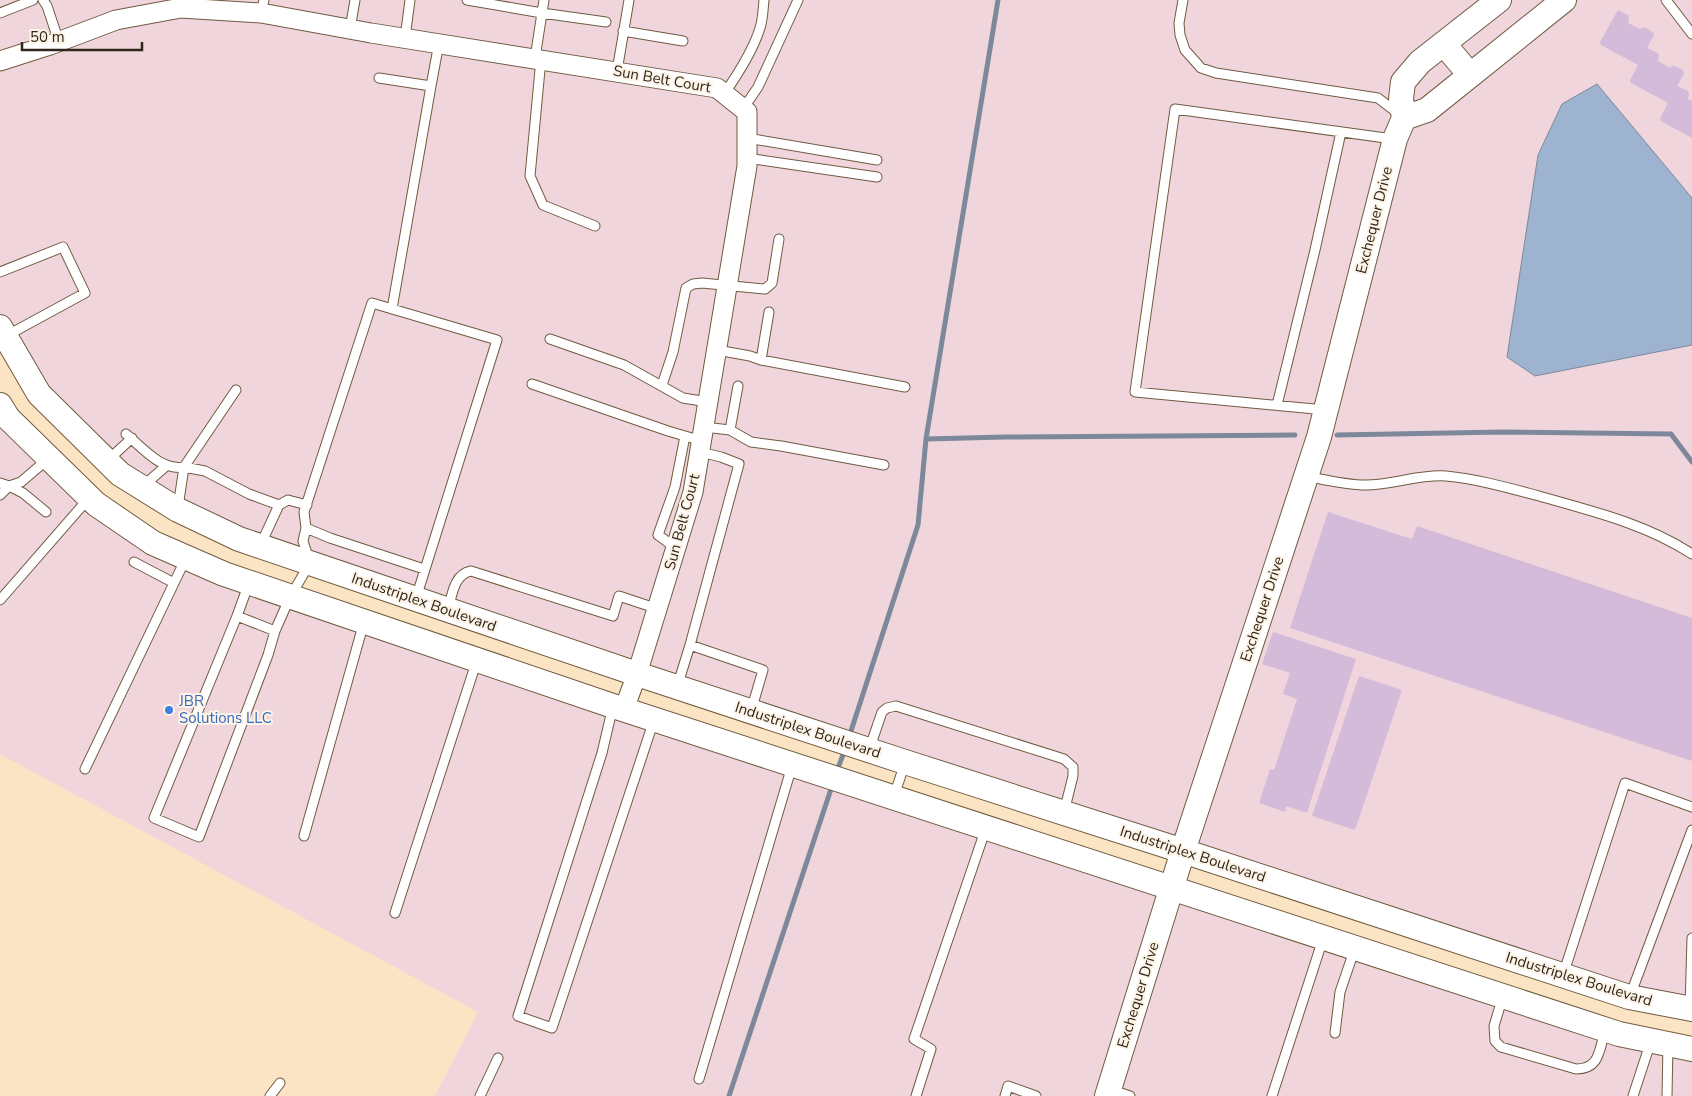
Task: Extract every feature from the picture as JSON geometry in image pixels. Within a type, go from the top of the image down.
[{"type":"street","name":"Exchequer Drive","points":[[1115,1093],[1183,851],[1326,410],[1400,129],[1403,82],[1420,62],[1499,0]]},
{"type":"street","points":[[1400,129],[1427,110],[1564,0]]},
{"type":"street","name":"Sun Belt Court","points":[[0,61],[59,42],[116,20],[181,8],[262,6],[350,29],[717,88],[747,112],[747,166],[708,402],[698,439],[693,492],[637,674],[619,708]]},
{"type":"street","points":[[1444,44],[1470,76]]},
{"type":"street","name":"Industriplex Boulevard","points":[[3,331],[40,394],[120,474],[178,510],[239,539],[637,674],[1629,997],[1691,1009]]},
{"type":"street","points":[[14,423],[44,398]]},
{"type":"street","points":[[0,405],[8,418],[96,504],[154,543],[224,574],[619,708],[894,796],[1606,1030],[1692,1049]]},
{"type":"lane","points":[[0,13],[32,0]]},
{"type":"lane","points":[[43,0],[47,6],[59,42]]},
{"type":"lane","points":[[350,29],[355,0]]},
{"type":"lane","points":[[405,38],[410,0]]},
{"type":"lane","points":[[467,0],[606,22]]},
{"type":"lane","points":[[544,0],[530,176],[543,205],[595,226]]},
{"type":"lane","points":[[617,71],[628,0]]},
{"type":"lane","points":[[724,94],[738,75],[755,42],[760,28],[764,0]]},
{"type":"lane","points":[[744,109],[758,87],[798,0]]},
{"type":"lane","points":[[1183,0],[1179,23],[1180,34],[1185,50],[1201,68],[1216,73],[1378,98],[1400,129]]},
{"type":"lane","points":[[1666,0],[1692,34]]},
{"type":"lane","points":[[624,31],[682,41]]},
{"type":"lane","points":[[392,308],[438,43]]},
{"type":"lane","points":[[379,78],[431,86]]},
{"type":"lane","points":[[1326,410],[1135,392],[1175,109],[1341,132],[1400,129]]},
{"type":"lane","points":[[1277,405],[1315,250],[1341,132]]},
{"type":"lane","points":[[747,138],[877,160]]},
{"type":"lane","points":[[747,158],[877,177]]},
{"type":"lane","points":[[662,386],[673,352],[686,288],[693,284],[702,283],[765,289],[772,283],[779,239]]},
{"type":"lane","points":[[0,272],[63,247],[85,293],[3,331]]},
{"type":"lane","points":[[249,583],[154,818],[199,837],[268,655],[275,631],[290,597],[310,563],[303,541],[306,528],[304,512],[372,303],[497,340],[415,599]]},
{"type":"lane","points":[[761,360],[769,312]]},
{"type":"lane","points":[[550,339],[624,365],[683,398],[708,402]]},
{"type":"lane","points":[[717,350],[905,387]]},
{"type":"lane","points":[[532,384],[698,439],[721,457],[739,464],[678,687]]},
{"type":"lane","points":[[730,430],[738,386]]},
{"type":"lane","points":[[178,510],[184,467],[236,390]]},
{"type":"lane","points":[[698,439],[730,430],[751,442],[884,465]]},
{"type":"lane","points":[[107,461],[129,436],[166,466],[176,469],[184,467],[205,471],[249,494],[279,505]]},
{"type":"lane","points":[[4,484],[21,482],[50,458]]},
{"type":"lane","points":[[142,488],[166,466]]},
{"type":"lane","points":[[1306,476],[1329,481],[1367,485],[1444,476],[1491,483],[1608,515],[1672,541],[1692,554]]},
{"type":"lane","points":[[0,495],[4,484]]},
{"type":"lane","points":[[4,484],[24,494],[46,512]]},
{"type":"lane","points":[[0,600],[89,498]]},
{"type":"lane","points":[[260,546],[279,505],[288,500],[307,505]]},
{"type":"lane","points":[[306,528],[330,538],[424,569]]},
{"type":"lane","points":[[85,769],[186,558]]},
{"type":"lane","points":[[134,562],[174,583]]},
{"type":"lane","points":[[448,610],[459,577],[471,571],[612,616],[619,596],[658,609]]},
{"type":"lane","points":[[237,616],[275,631]]},
{"type":"lane","points":[[304,836],[364,622]]},
{"type":"lane","points":[[690,645],[763,670],[751,711]]},
{"type":"lane","points":[[395,913],[478,660]]},
{"type":"lane","points":[[869,750],[882,712],[887,708],[896,706],[1018,744],[1064,760],[1072,768],[1074,776],[1064,813]]},
{"type":"lane","points":[[619,708],[602,753],[518,1016],[552,1028],[655,719]]},
{"type":"lane","points":[[894,796],[905,762]]},
{"type":"lane","points":[[699,1079],[792,764]]},
{"type":"lane","points":[[1562,975],[1625,783],[1692,807]]},
{"type":"lane","points":[[916,1096],[931,1050],[914,1039],[987,828]]},
{"type":"lane","points":[[1629,997],[1692,830]]},
{"type":"lane","points":[[1272,1096],[1324,938]]},
{"type":"lane","points":[[1691,1009],[1692,938]]},
{"type":"lane","points":[[1335,1033],[1340,992],[1355,948]]},
{"type":"lane","points":[[1503,996],[1494,1026],[1495,1041],[1501,1046],[1576,1069],[1586,1069],[1595,1063],[1606,1030]]},
{"type":"lane","points":[[1633,1096],[1659,1042]]},
{"type":"lane","points":[[1659,1042],[1667,1096]]},
{"type":"lane","points":[[480,1096],[498,1058]]},
{"type":"lane","points":[[270,1096],[280,1083]]},
{"type":"lane","points":[[1005,1096],[1008,1086],[1036,1096]]},
{"type":"shaded area","points":[[0,0],[1692,0],[1692,1007],[1629,997],[178,510],[39,394],[0,327]]},
{"type":"shaded area","points":[[0,405],[153,543],[1692,1049],[1692,1096],[435,1096],[478,1012],[0,754]]},
{"type":"water","points":[[1597,84],[1692,198],[1692,345],[1535,376],[1507,357],[1538,155],[1562,104]]},
{"type":"building","points":[[1618,10],[1628,15],[1628,23],[1640,29],[1644,27],[1653,32],[1654,35],[1647,48],[1658,53],[1658,61],[1670,68],[1673,65],[1683,70],[1684,74],[1677,86],[1688,91],[1688,99],[1692,101],[1692,138],[1661,121],[1660,118],[1668,103],[1631,83],[1630,80],[1638,65],[1601,45],[1600,42]]},
{"type":"building","points":[[1328,512],[1412,539],[1417,526],[1692,618],[1692,761],[1290,628]]},
{"type":"building","points":[[1273,632],[1356,659],[1307,813],[1286,806],[1285,812],[1259,803],[1270,769],[1274,770],[1297,699],[1283,694],[1290,673],[1262,664]]},
{"type":"building","points":[[1359,676],[1402,690],[1355,830],[1312,816]]},
{"type":"waterway","points":[[998,0],[926,439],[1295,435]]},
{"type":"waterway","points":[[1337,435],[1503,432],[1671,434],[1692,462]]},
{"type":"waterway","points":[[850,734],[918,525],[926,439]]},
{"type":"waterway","points":[[838,768],[844,752]]},
{"type":"waterway","points":[[729,1096],[832,786]]},
{"type":"place","name":"JBR Solutions LLC","points":[[169,710]]}]
